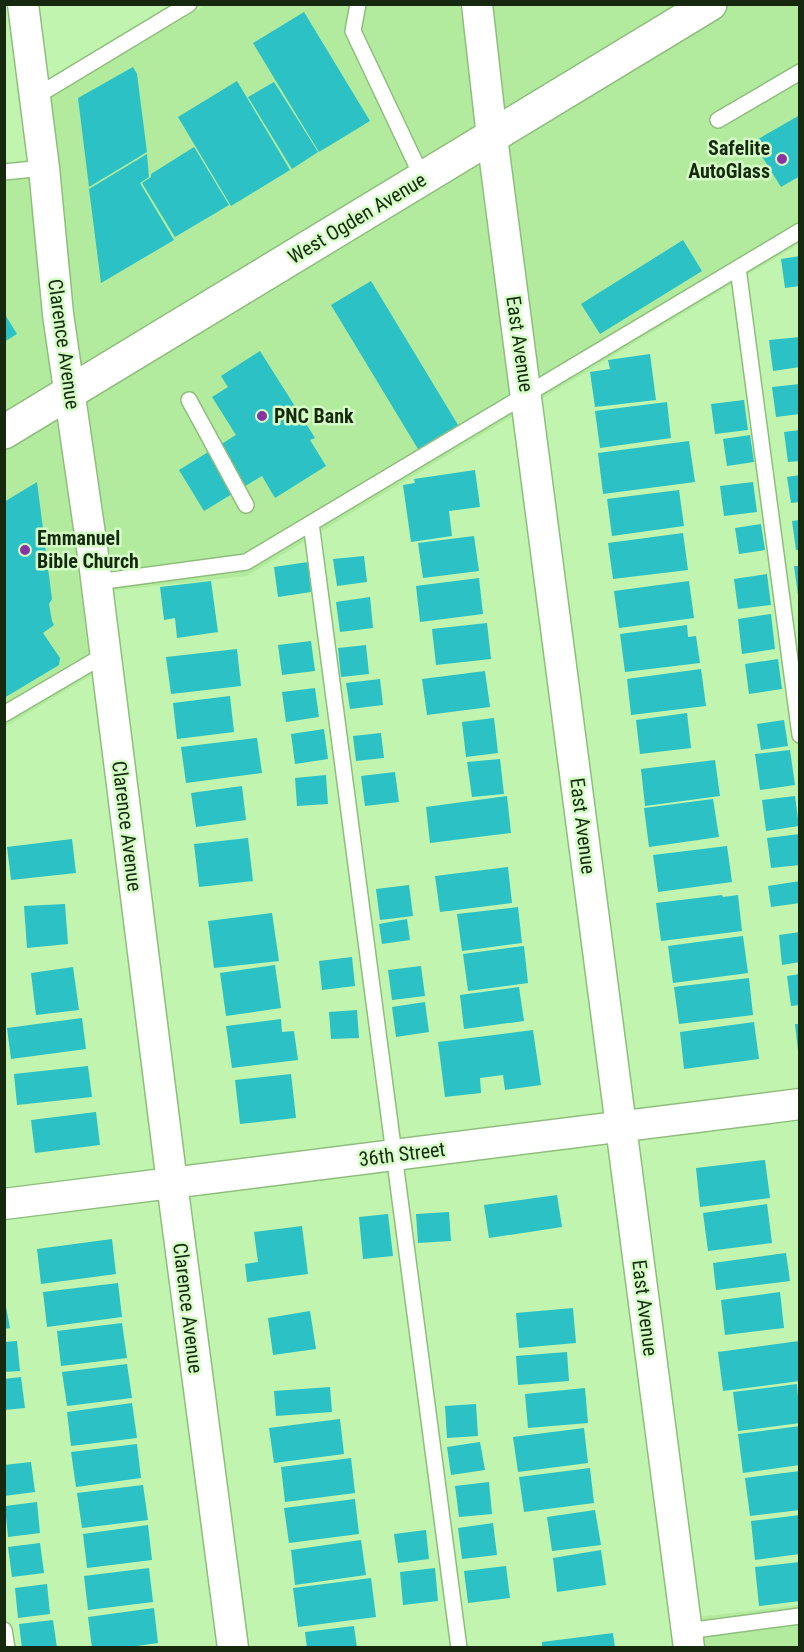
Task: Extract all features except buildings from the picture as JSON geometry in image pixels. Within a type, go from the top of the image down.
[{"type":"main road","name":"West Ogden Avenue","points":[[4,432],[492,137],[703,6]]},
{"type":"street","name":"Clarence Avenue","points":[[23,4],[44,168],[58,314],[97,582],[233,1647]]},
{"type":"street","name":"East Avenue","points":[[477,4],[492,137],[688,1639]]},
{"type":"street","name":"36th Street","points":[[4,1204],[800,1104]]},
{"type":"lane","points":[[35,97],[189,4]]},
{"type":"lane","points":[[358,4],[353,31],[423,179]]},
{"type":"lane","points":[[718,120],[800,72]]},
{"type":"lane","points":[[4,172],[44,168]]},
{"type":"lane","points":[[97,582],[246,561],[800,231]]},
{"type":"lane","points":[[738,268],[800,735]]},
{"type":"lane","points":[[189,400],[246,505]]},
{"type":"lane","points":[[311,523],[459,1647]]},
{"type":"lane","points":[[4,714],[106,654]]},
{"type":"lane","points":[[688,1639],[800,1616]]},
{"type":"lane","points":[[4,1630],[7,1647]]},
{"type":"shaded area","points":[[484,4],[705,5],[501,129]]},
{"type":"shaded area","points":[[206,5],[469,5],[487,138],[5,429],[5,163],[51,158],[42,102]]},
{"type":"shaded area","points":[[729,5],[799,5],[799,244],[247,576],[107,591],[117,660],[5,727],[4,445]]},
{"type":"shaded area","points":[[799,1605],[799,1647],[694,1647],[690,1618]]},
{"type":"place","name":"Safelite AutoGlass","points":[[782,159]]},
{"type":"place","name":"PNC Bank","points":[[262,416]]},
{"type":"place","name":"Emmanuel Bible Church","points":[[25,550]]}]
